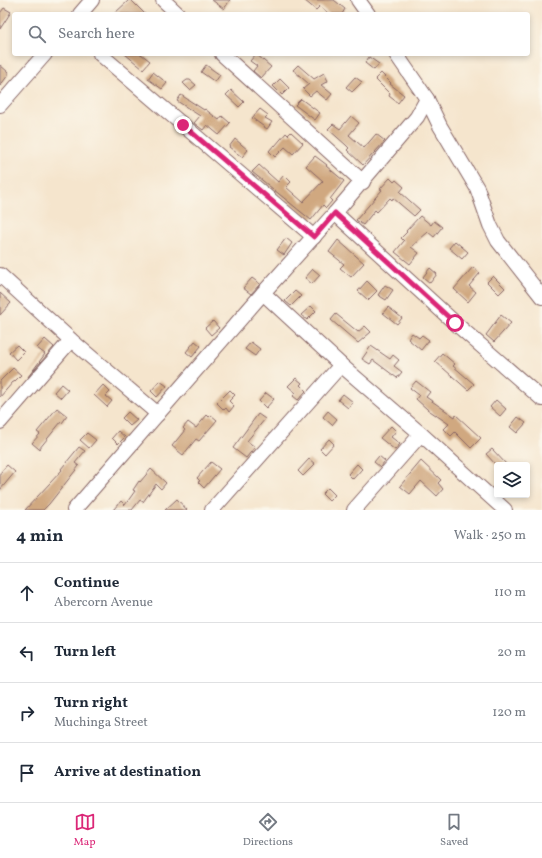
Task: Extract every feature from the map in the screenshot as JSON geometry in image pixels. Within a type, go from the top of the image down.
[{"type":"street","points":[[82,12],[92,0]]},
{"type":"street","points":[[162,0],[176,12]]},
{"type":"street","points":[[358,0],[367,12]]},
{"type":"street","points":[[1,103],[43,56]]},
{"type":"street","points":[[102,56],[314,237]]},
{"type":"street","points":[[224,56],[363,182]]},
{"type":"street","points":[[397,56],[427,99],[440,126],[477,188],[490,225],[498,240],[542,297]]},
{"type":"street","points":[[74,510],[363,182],[406,131],[427,99]]},
{"type":"street","points":[[335,213],[542,399]]},
{"type":"street","points":[[0,275],[71,340],[158,414]]},
{"type":"street","points":[[264,293],[341,365],[421,434],[498,508]]},
{"type":"street","points":[[0,422],[71,340]]},
{"type":"street","points":[[212,510],[341,365]]},
{"type":"street","points":[[354,510],[421,434]]},
{"type":"building","points":[[129,0],[131,0],[143,12],[116,12]]},
{"type":"building","points":[[212,0],[230,0],[224,9]]},
{"type":"building","points":[[304,0],[334,0],[345,9],[343,12],[327,12],[320,6],[316,10]]},
{"type":"building","points":[[4,8],[11,12],[0,29],[0,13]]},
{"type":"building","points":[[127,56],[144,56],[150,61],[143,69]]},
{"type":"building","points":[[254,56],[258,56],[271,67],[261,78],[253,71],[257,66],[250,61]]},
{"type":"building","points":[[369,57],[379,64],[374,70],[365,63]]},
{"type":"building","points":[[0,65],[8,72],[8,75],[0,86]]},
{"type":"building","points":[[206,65],[220,75],[215,82],[201,72]]},
{"type":"building","points":[[298,65],[314,79],[324,73],[328,81],[321,85],[332,94],[327,100],[316,91],[310,96],[303,89],[309,84],[293,70]]},
{"type":"building","points":[[153,72],[167,83],[162,89],[148,79]]},
{"type":"building","points":[[381,73],[391,83],[390,84],[404,95],[398,103],[389,96],[390,94],[375,79]]},
{"type":"building","points":[[355,77],[362,82],[352,92],[346,87]]},
{"type":"building","points":[[280,79],[289,88],[282,95],[273,86]]},
{"type":"building","points":[[190,80],[196,85],[190,90],[183,83]]},
{"type":"building","points":[[231,90],[244,102],[239,107],[226,95]]},
{"type":"building","points":[[181,95],[204,110],[205,109],[219,120],[222,116],[230,123],[219,135],[207,125],[203,130],[194,123],[200,116],[177,101]]},
{"type":"building","points":[[301,99],[320,113],[315,120],[295,105]]},
{"type":"building","points":[[260,109],[268,115],[265,118],[272,122],[267,129],[252,118]]},
{"type":"building","points":[[351,116],[359,123],[349,135],[364,148],[376,134],[385,141],[363,165],[347,150],[349,148],[328,129],[333,124],[340,129]]},
{"type":"building","points":[[291,132],[303,143],[293,154],[285,147],[275,157],[269,151],[286,133],[288,135]]},
{"type":"building","points":[[235,139],[248,150],[242,157],[229,147]]},
{"type":"building","points":[[315,156],[344,181],[330,199],[332,201],[326,208],[323,205],[311,220],[252,172],[259,165],[278,182],[284,175],[291,182],[286,187],[303,202],[323,181],[306,166]]},
{"type":"building","points":[[390,178],[394,182],[396,180],[404,187],[400,192],[420,210],[414,216],[393,198],[392,200],[390,198],[377,212],[375,210],[363,225],[356,220],[382,190],[380,189]]},
{"type":"building","points":[[420,216],[431,225],[434,221],[442,227],[434,237],[428,232],[411,247],[419,253],[410,264],[395,252],[404,241],[401,238]]},
{"type":"building","points":[[286,238],[292,243],[284,255],[277,250]]},
{"type":"building","points":[[338,240],[364,263],[351,277],[340,268],[344,264],[329,252]]},
{"type":"building","points":[[455,241],[468,252],[462,259],[449,248]]},
{"type":"building","points":[[473,267],[480,273],[469,286],[476,292],[468,302],[454,289]]},
{"type":"building","points":[[430,268],[437,274],[430,283],[423,277]]},
{"type":"building","points":[[313,269],[320,275],[312,284],[305,278]]},
{"type":"building","points":[[493,276],[505,288],[499,294],[487,282]]},
{"type":"building","points":[[252,278],[260,284],[251,294],[243,288]]},
{"type":"building","points":[[367,281],[377,291],[368,300],[358,291]]},
{"type":"building","points":[[385,285],[393,290],[386,300],[378,295]]},
{"type":"building","points":[[295,291],[301,296],[291,306],[285,301]]},
{"type":"building","points":[[0,293],[11,303],[0,315]]},
{"type":"building","points":[[311,306],[316,311],[307,320],[301,315]]},
{"type":"building","points":[[388,307],[402,318],[397,324],[383,313]]},
{"type":"building","points":[[336,314],[358,332],[365,326],[371,332],[358,343],[331,320]]},
{"type":"building","points":[[501,315],[511,323],[494,342],[486,335]]},
{"type":"building","points":[[213,321],[219,328],[211,335],[205,328]]},
{"type":"building","points":[[412,333],[419,338],[422,335],[429,340],[421,350],[408,339]]},
{"type":"building","points":[[45,339],[54,347],[28,377],[45,354],[37,348]]},
{"type":"building","points":[[195,341],[201,346],[192,357],[186,352]]},
{"type":"building","points":[[251,342],[260,349],[255,356],[245,349]]},
{"type":"building","points":[[17,345],[24,352],[16,360],[9,352]]},
{"type":"building","points":[[371,346],[390,359],[393,355],[399,360],[394,366],[402,372],[397,378],[373,360],[370,364],[362,359]]},
{"type":"building","points":[[442,353],[455,364],[453,366],[474,384],[468,390],[435,361]]},
{"type":"building","points":[[13,368],[21,375],[0,397],[0,381]]},
{"type":"building","points":[[296,378],[302,383],[300,385],[306,391],[298,400],[293,396],[296,393],[288,386]]},
{"type":"building","points":[[160,381],[167,386],[157,397],[151,391]]},
{"type":"building","points":[[416,381],[430,392],[426,397],[455,417],[456,415],[481,438],[471,448],[455,432],[451,436],[444,429],[449,424],[427,409],[416,399],[419,395],[410,388]]},
{"type":"building","points":[[61,384],[68,390],[61,398],[54,392]]},
{"type":"building","points":[[103,385],[110,392],[106,396],[112,401],[107,407],[94,395]]},
{"type":"building","points":[[230,390],[235,395],[229,401],[234,406],[229,412],[226,408],[224,410],[217,403]]},
{"type":"building","points":[[266,393],[274,399],[266,408],[259,401]]},
{"type":"building","points":[[343,394],[353,402],[348,408],[338,400]]},
{"type":"building","points":[[496,400],[506,409],[500,416],[490,407]]},
{"type":"building","points":[[57,408],[67,416],[39,449],[32,443],[40,434],[37,432]]},
{"type":"building","points":[[328,411],[337,419],[332,425],[323,417]]},
{"type":"building","points":[[128,412],[137,420],[130,426],[122,418]]},
{"type":"building","points":[[258,414],[265,419],[247,441],[255,447],[246,458],[233,448]]},
{"type":"building","points":[[207,415],[209,417],[211,415],[217,420],[199,441],[196,439],[183,455],[172,446],[185,430],[183,428],[188,422],[196,428]]},
{"type":"building","points":[[518,417],[526,423],[517,433],[510,427]]},
{"type":"building","points":[[391,426],[396,431],[391,437],[400,444],[395,450],[380,438]]},
{"type":"building","points":[[118,431],[125,437],[118,444],[112,438]]},
{"type":"building","points":[[87,433],[96,440],[89,448],[80,440]]},
{"type":"building","points":[[329,439],[334,444],[325,454],[320,449]]},
{"type":"building","points":[[79,447],[85,451],[75,463],[79,466],[49,504],[43,510],[25,510],[62,470],[61,469]]},
{"type":"building","points":[[492,449],[504,462],[494,463],[486,454]]},
{"type":"building","points":[[379,456],[385,461],[380,467],[374,462]]},
{"type":"building","points":[[309,459],[315,464],[303,476],[298,471]]},
{"type":"building","points":[[421,461],[441,480],[438,483],[443,489],[437,496],[421,481],[410,494],[400,486]]},
{"type":"building","points":[[211,462],[220,469],[204,488],[198,482],[200,481],[197,478]]},
{"type":"building","points":[[357,464],[362,469],[353,479],[348,474]]},
{"type":"building","points":[[7,465],[15,472],[0,490],[0,473]]},
{"type":"building","points":[[151,469],[166,483],[161,489],[156,484],[143,502],[140,500],[132,510],[113,510],[121,501],[125,505],[135,491],[133,490],[139,481],[140,482]]},
{"type":"building","points":[[328,488],[335,495],[329,501],[322,494]]},
{"type":"building","points":[[177,499],[187,510],[165,510]]},
{"type":"route","points":[[183,125],[314,237],[335,213],[455,323]]}]
